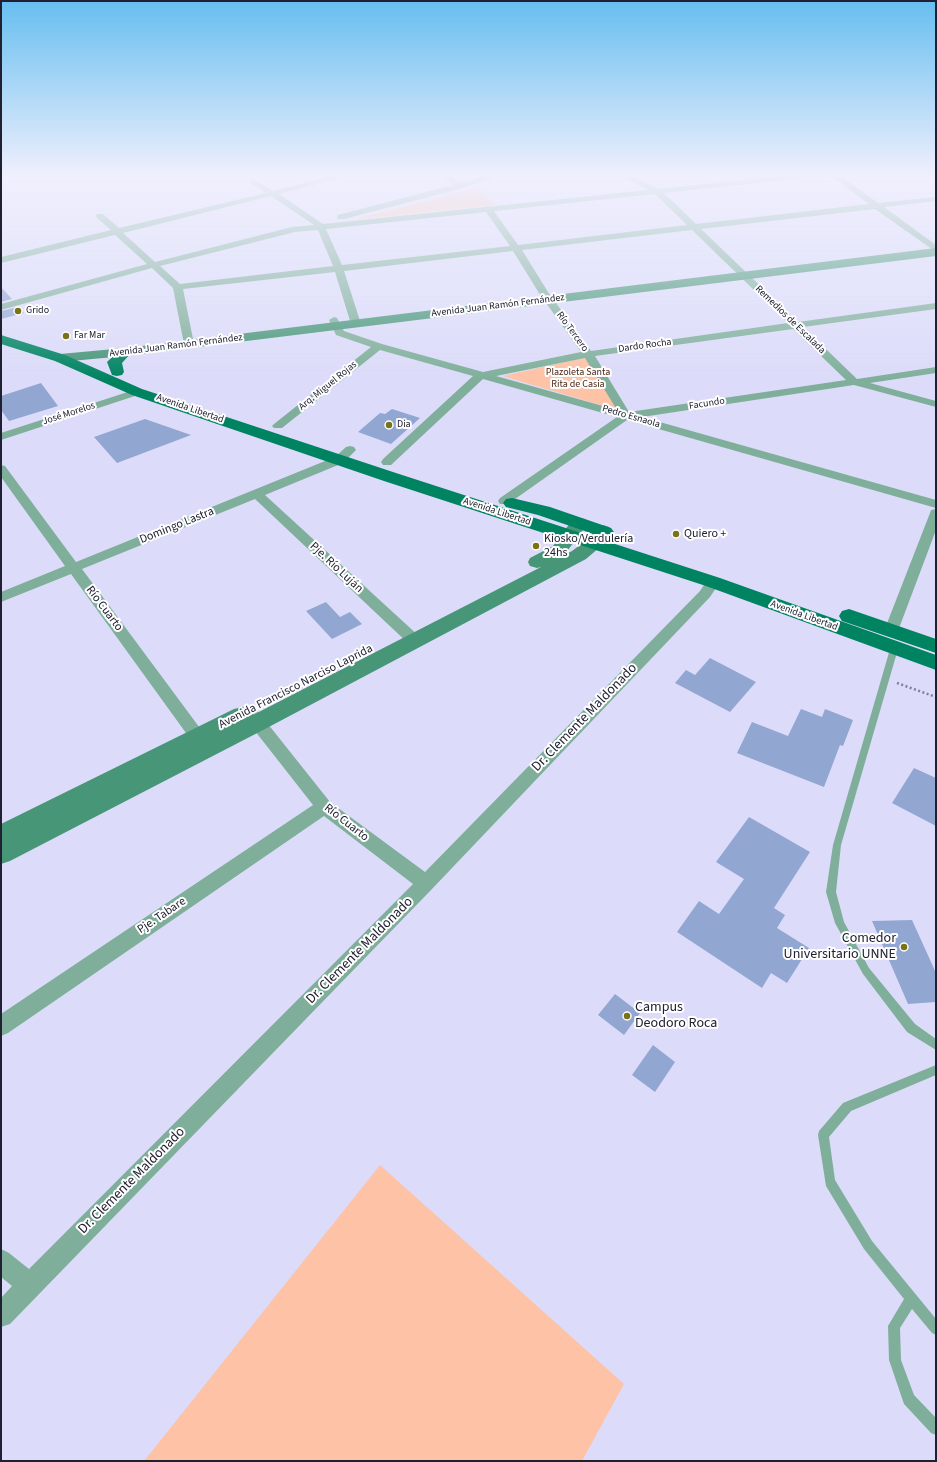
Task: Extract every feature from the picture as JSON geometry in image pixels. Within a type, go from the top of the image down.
[{"type":"main road","name":"Avenida Juan Ramón Fernández","points":[[61,355],[356,321],[935,248]]},
{"type":"main road","points":[[1,331],[61,355]]},
{"type":"main road","points":[[1,339],[61,355]]},
{"type":"main road","name":"Avenida Juan Ramón Fernández","points":[[61,355],[78,357],[125,352],[188,340]]},
{"type":"main road","points":[[1,352],[24,360],[61,355]]},
{"type":"main road","points":[[117,372],[114,362],[125,352]]},
{"type":"main road","name":"Avenida Libertad","points":[[61,355],[112,382],[137,392],[344,455],[574,530]]},
{"type":"main road","name":"Avenida Libertad","points":[[78,357],[117,372],[278,426],[344,455],[387,462],[504,501],[544,511],[592,543],[892,640],[936,646]]},
{"type":"main road","name":"Avenida Francisco Narciso Laprida","points":[[410,637],[559,550],[574,530]]},
{"type":"main road","name":"Avenida Libertad","points":[[592,543],[720,569],[892,640],[936,663]]},
{"type":"main road","name":"Avenida Francisco Narciso Laprida","points":[[1,835],[253,718],[592,543]]},
{"type":"main road","name":"Avenida Francisco Narciso Laprida","points":[[1,854],[202,743]]},
{"type":"street","points":[[1,260],[69,243]]},
{"type":"street","points":[[130,243],[153,266],[178,287],[188,340]]},
{"type":"street","points":[[1,307],[241,243]]},
{"type":"street","points":[[327,243],[338,267],[356,321]]},
{"type":"street","name":"Río Tercero","points":[[513,243],[546,296],[588,354],[626,416]]},
{"type":"street","points":[[178,287],[338,267],[559,243]]},
{"type":"street","name":"Remedios de Escalada","points":[[711,243],[854,382],[936,404]]},
{"type":"street","name":"Dardo Rocha","points":[[480,376],[588,354],[936,306]]},
{"type":"street","name":"Pedro Esnaola","points":[[335,323],[340,333],[378,346],[936,504]]},
{"type":"street","name":"Arq. Miguel Rojas","points":[[278,426],[378,346]]},
{"type":"street","name":"Facundo","points":[[504,501],[626,416],[936,370]]},
{"type":"street","points":[[387,462],[480,376]]},
{"type":"street","name":"José Morelos","points":[[1,437],[137,392]]},
{"type":"street","name":"Domingo Lastra","points":[[1,597],[257,494],[344,455]]},
{"type":"street","name":"Río Cuarto","points":[[1,469],[202,743]]},
{"type":"street","name":"Pje. Río Luján","points":[[257,494],[410,637]]},
{"type":"street","points":[[892,640],[936,513]]},
{"type":"street","name":"Dr. Clemente Maldonado","points":[[1,1315],[426,883],[705,594],[713,582]]},
{"type":"street","name":"Río Cuarto","points":[[253,718],[324,807],[426,883]]},
{"type":"street","name":"Pje. Tabare","points":[[1,1026],[324,807]]},
{"type":"street","points":[[1,1262],[29,1285]]},
{"type":"lane","points":[[892,640],[886,679],[837,845],[831,892],[840,923],[866,971],[911,1028],[936,1045]]},
{"type":"lane","points":[[936,1070],[847,1107],[823,1135],[830,1182],[868,1245],[936,1329]]},
{"type":"lane","points":[[911,1300],[894,1326],[895,1360],[909,1399],[936,1428]]},
{"type":"path","points":[[886,679],[936,697]]},
{"type":"green space","name":"Plazoleta Santa Rita de Casia","points":[[587,357],[620,411],[503,376]]},
{"type":"green space","points":[[380,1165],[624,1384],[582,1461],[144,1461]]},
{"type":"building","points":[[1,287],[12,299],[1,302]]},
{"type":"building","name":"Grido","points":[[18,307],[24,313],[1,319],[1,311]]},
{"type":"building","points":[[41,383],[58,406],[9,421],[1,410],[1,396]]},
{"type":"building","name":"Dia","points":[[392,409],[420,418],[391,444],[358,432],[380,413],[385,414]]},
{"type":"building","points":[[145,419],[191,435],[117,463],[94,437]]},
{"type":"building","points":[[326,602],[340,617],[350,612],[362,624],[332,639],[306,611]]},
{"type":"building","points":[[710,658],[756,682],[730,712],[675,683],[686,670],[695,675]]},
{"type":"building","points":[[801,709],[822,717],[825,709],[853,720],[843,746],[840,745],[824,787],[737,753],[752,722],[788,736]]},
{"type":"building","points":[[914,768],[936,778],[936,826],[892,803]]},
{"type":"building","points":[[749,817],[810,852],[774,908],[785,915],[777,928],[809,948],[787,983],[771,973],[762,988],[677,932],[699,901],[719,914],[744,879],[716,862]]},
{"type":"building","name":"Comedor Universitario UNNE","points":[[912,920],[936,973],[936,1002],[908,1004],[872,921]]},
{"type":"building","points":[[615,994],[640,1013],[624,1035],[598,1015]]},
{"type":"building","points":[[653,1045],[675,1062],[655,1092],[632,1075]]},
{"type":"place","name":"Grido","points":[[18,311]]},
{"type":"place","name":"Far Mar","points":[[66,336]]},
{"type":"place","name":"Dia","points":[[389,425]]},
{"type":"place","name":"Quiero +","points":[[676,534]]},
{"type":"place","name":"Kiosko/Verdulería 24hs","points":[[536,546]]},
{"type":"place","name":"Comedor Universitario UNNE","points":[[904,947]]},
{"type":"place","name":"Campus Deodoro Roca","points":[[627,1016]]}]
